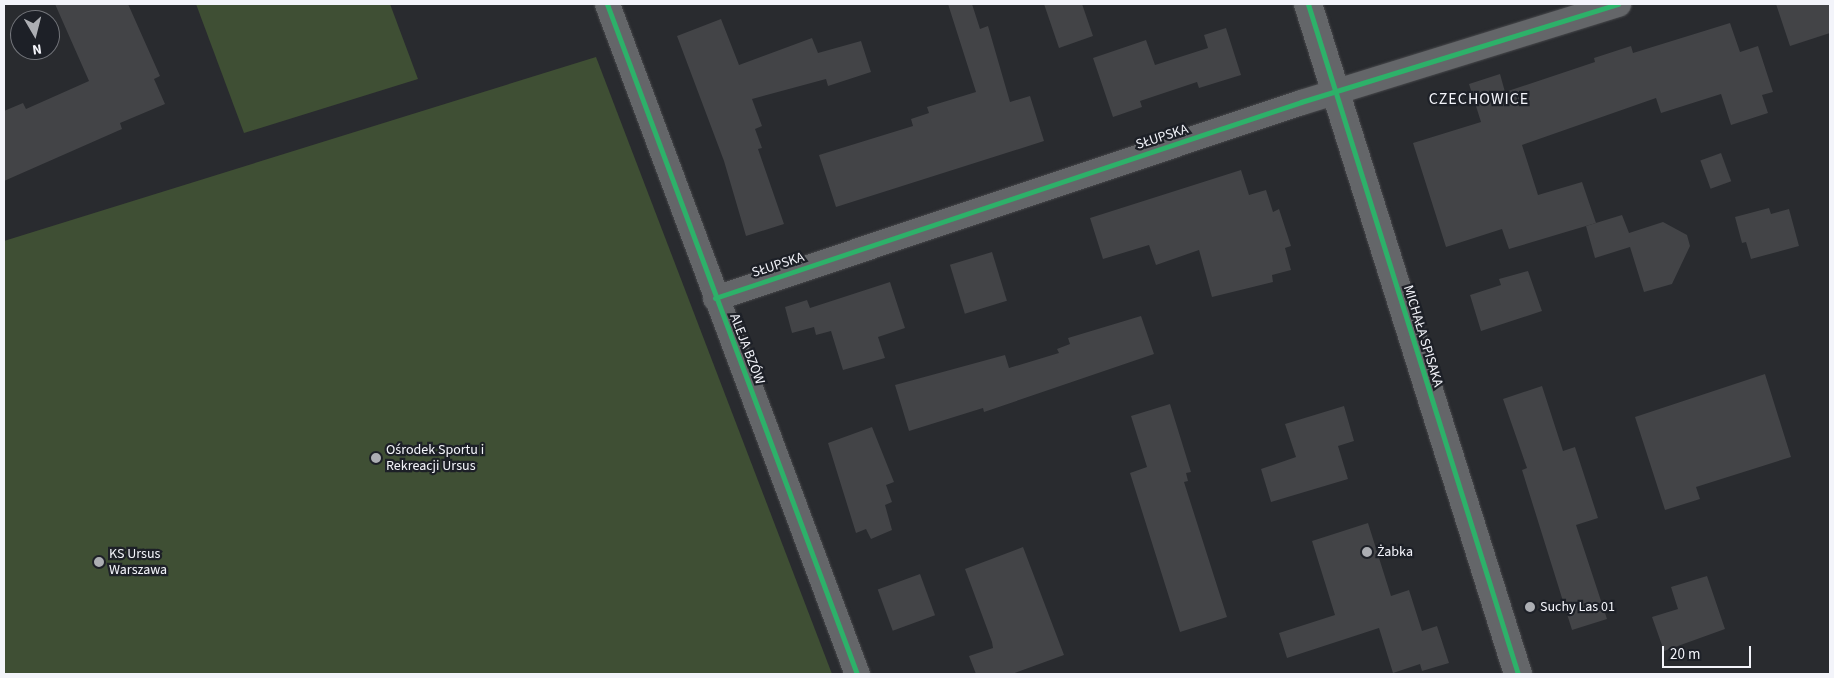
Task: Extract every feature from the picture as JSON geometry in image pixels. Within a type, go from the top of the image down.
[{"type":"street","name":"ALEJA BZÓW","points":[[607,4],[715,298],[857,674]]},
{"type":"street","name":"MICHAŁA SPISAKA","points":[[1308,4],[1518,674]]},
{"type":"street","name":"SŁUPSKA","points":[[715,298],[1335,92],[1618,4]]},
{"type":"green space","points":[[196,4],[390,4],[418,79],[244,133]]},
{"type":"green space","name":"Ośrodek Sportu i Rekreacji Ursus","points":[[596,57],[832,674],[4,674],[4,241]]},
{"type":"building","points":[[55,4],[128,4],[160,76],[154,79],[165,104],[120,123],[122,129],[4,181],[4,111],[23,103],[26,109],[89,81],[60,15],[60,10],[58,10]]},
{"type":"building","points":[[948,4],[972,4],[980,29],[988,26],[1010,102],[1030,96],[1044,141],[836,207],[819,155],[913,126],[911,119],[929,113],[927,107],[976,92]]},
{"type":"building","points":[[1044,4],[1082,4],[1093,36],[1059,48]]},
{"type":"building","points":[[1776,4],[1830,4],[1830,33],[1790,46]]},
{"type":"building","points":[[721,19],[739,65],[812,38],[818,53],[861,41],[871,72],[828,86],[826,79],[752,99],[762,126],[755,129],[762,148],[758,149],[784,224],[746,236],[724,161],[677,36]]},
{"type":"building","points":[[1730,23],[1740,52],[1758,46],[1773,92],[1762,95],[1768,113],[1731,125],[1721,94],[1661,113],[1656,98],[1522,145],[1538,195],[1582,182],[1596,223],[1509,249],[1502,229],[1446,247],[1413,143],[1481,122],[1469,84],[1500,74],[1505,92],[1595,62],[1594,58],[1631,46],[1633,53]]},
{"type":"building","points":[[1226,28],[1241,75],[1199,88],[1197,82],[1140,101],[1142,107],[1113,117],[1093,58],[1146,40],[1155,65],[1208,48],[1204,35]]},
{"type":"building","points":[[1721,153],[1731,181],[1711,189],[1700,161]]},
{"type":"building","points":[[1241,170],[1249,195],[1266,190],[1273,212],[1279,209],[1291,246],[1285,248],[1291,270],[1272,275],[1273,282],[1212,297],[1199,250],[1156,265],[1149,245],[1103,259],[1090,218]]},
{"type":"building","points":[[1769,208],[1771,214],[1789,209],[1799,246],[1751,259],[1746,242],[1742,243],[1735,217]]},
{"type":"building","points":[[1622,215],[1629,233],[1663,222],[1687,235],[1690,246],[1672,284],[1644,292],[1630,247],[1595,258],[1586,226]]},
{"type":"building","points":[[992,252],[1007,301],[965,314],[950,265]]},
{"type":"building","points":[[1528,271],[1542,311],[1481,331],[1470,295],[1501,285],[1499,279]]},
{"type":"building","points":[[890,282],[905,328],[878,337],[885,358],[843,370],[831,331],[816,335],[814,327],[792,333],[785,307],[807,300],[810,308]]},
{"type":"building","points":[[1141,316],[1154,354],[984,412],[983,408],[909,431],[895,385],[1005,355],[1009,368],[1059,353],[1057,349],[1070,344],[1068,338]]},
{"type":"building","points":[[1765,374],[1791,457],[1696,487],[1700,499],[1665,510],[1635,417]]},
{"type":"building","points":[[1542,386],[1563,451],[1575,447],[1598,518],[1576,525],[1607,619],[1572,630],[1522,470],[1527,468],[1503,399]]},
{"type":"building","points":[[1170,404],[1191,472],[1186,473],[1188,481],[1184,482],[1227,617],[1180,632],[1130,473],[1147,467],[1131,416]]},
{"type":"building","points":[[1344,406],[1354,441],[1338,446],[1348,479],[1271,502],[1261,469],[1296,457],[1285,424]]},
{"type":"building","points":[[872,427],[894,482],[886,485],[892,502],[885,505],[892,530],[871,539],[866,529],[856,533],[828,443]]},
{"type":"building","points":[[1368,523],[1391,596],[1409,590],[1422,631],[1437,626],[1449,663],[1422,671],[1420,664],[1393,673],[1379,628],[1287,658],[1279,633],[1335,615],[1312,541]]},
{"type":"building","points":[[1023,547],[1064,655],[1012,674],[976,674],[969,656],[993,648],[965,569]]},
{"type":"building","points":[[920,574],[935,615],[893,631],[878,589]]},
{"type":"building","points":[[1707,576],[1725,629],[1664,651],[1652,617],[1678,609],[1671,587]]},
{"type":"cycle path","points":[[607,4],[857,674]]},
{"type":"cycle path","points":[[1308,4],[1518,674]]},
{"type":"cycle path","points":[[715,298],[1301,102],[1618,4]]},
{"type":"place","name":"Ośrodek Sportu i Rekreacji Ursus","points":[[376,458]]},
{"type":"place","name":"Żabka","points":[[1367,552]]},
{"type":"place","name":"KS Ursus Warszawa","points":[[99,562]]},
{"type":"place","name":"Suchy Las 01","points":[[1530,607]]},
{"type":"district","name":"CZECHOWICE","points":[[1479,99]]}]
